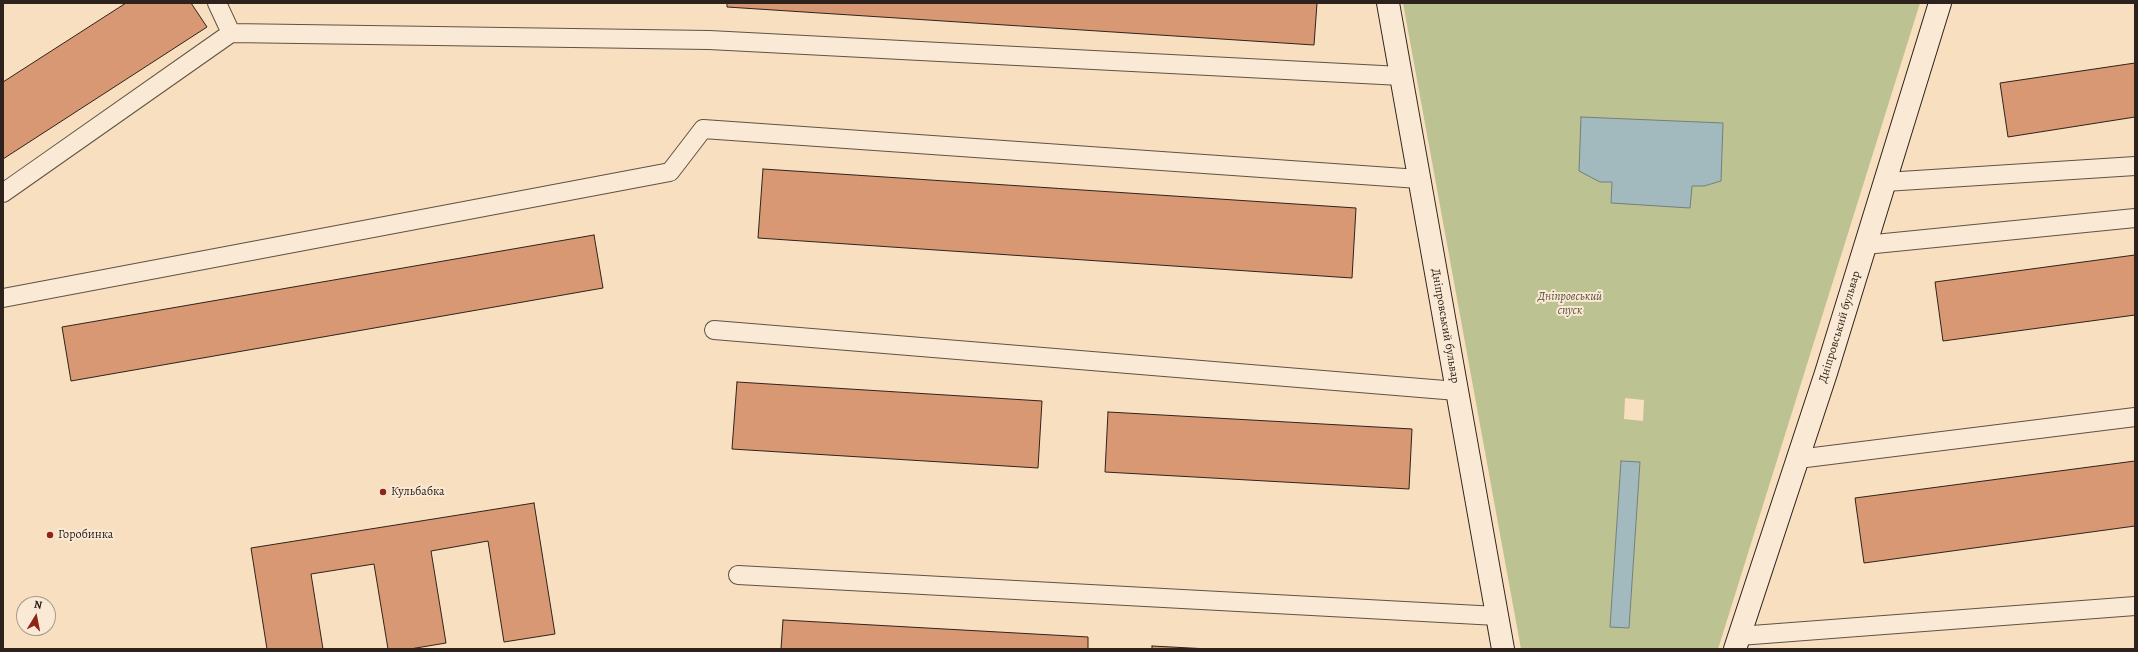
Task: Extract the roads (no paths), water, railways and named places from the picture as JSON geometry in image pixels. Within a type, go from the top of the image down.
[{"type":"street","name":"Дніпровський бульвар","points":[[1388,3],[1503,649]]},
{"type":"street","name":"Дніпровський бульвар","points":[[1737,642],[1798,459],[1940,3]]},
{"type":"lane","points":[[217,3],[231,33]]},
{"type":"lane","points":[[3,192],[231,33],[709,40],[1401,76]]},
{"type":"lane","points":[[3,298],[670,172],[703,129],[1419,179]]},
{"type":"lane","points":[[1885,182],[2135,166]]},
{"type":"lane","points":[[1865,245],[2135,218]]},
{"type":"lane","points":[[714,330],[1457,391]]},
{"type":"lane","points":[[1798,459],[2135,417]]},
{"type":"lane","points":[[738,575],[1497,616]]},
{"type":"lane","points":[[1737,642],[2135,606]]},
{"type":"water","points":[[1581,117],[1723,123],[1721,181],[1704,186],[1692,186],[1690,208],[1611,203],[1612,182],[1600,182],[1579,171]]},
{"type":"water","points":[[1621,461],[1640,462],[1629,628],[1610,627]]},
{"type":"place","name":"Кульбабка","points":[[383,492]]},
{"type":"place","name":"Горобинка","points":[[50,535]]},
{"type":"park label","name":"Дніпровський спуск","points":[[1570,304]]}]
